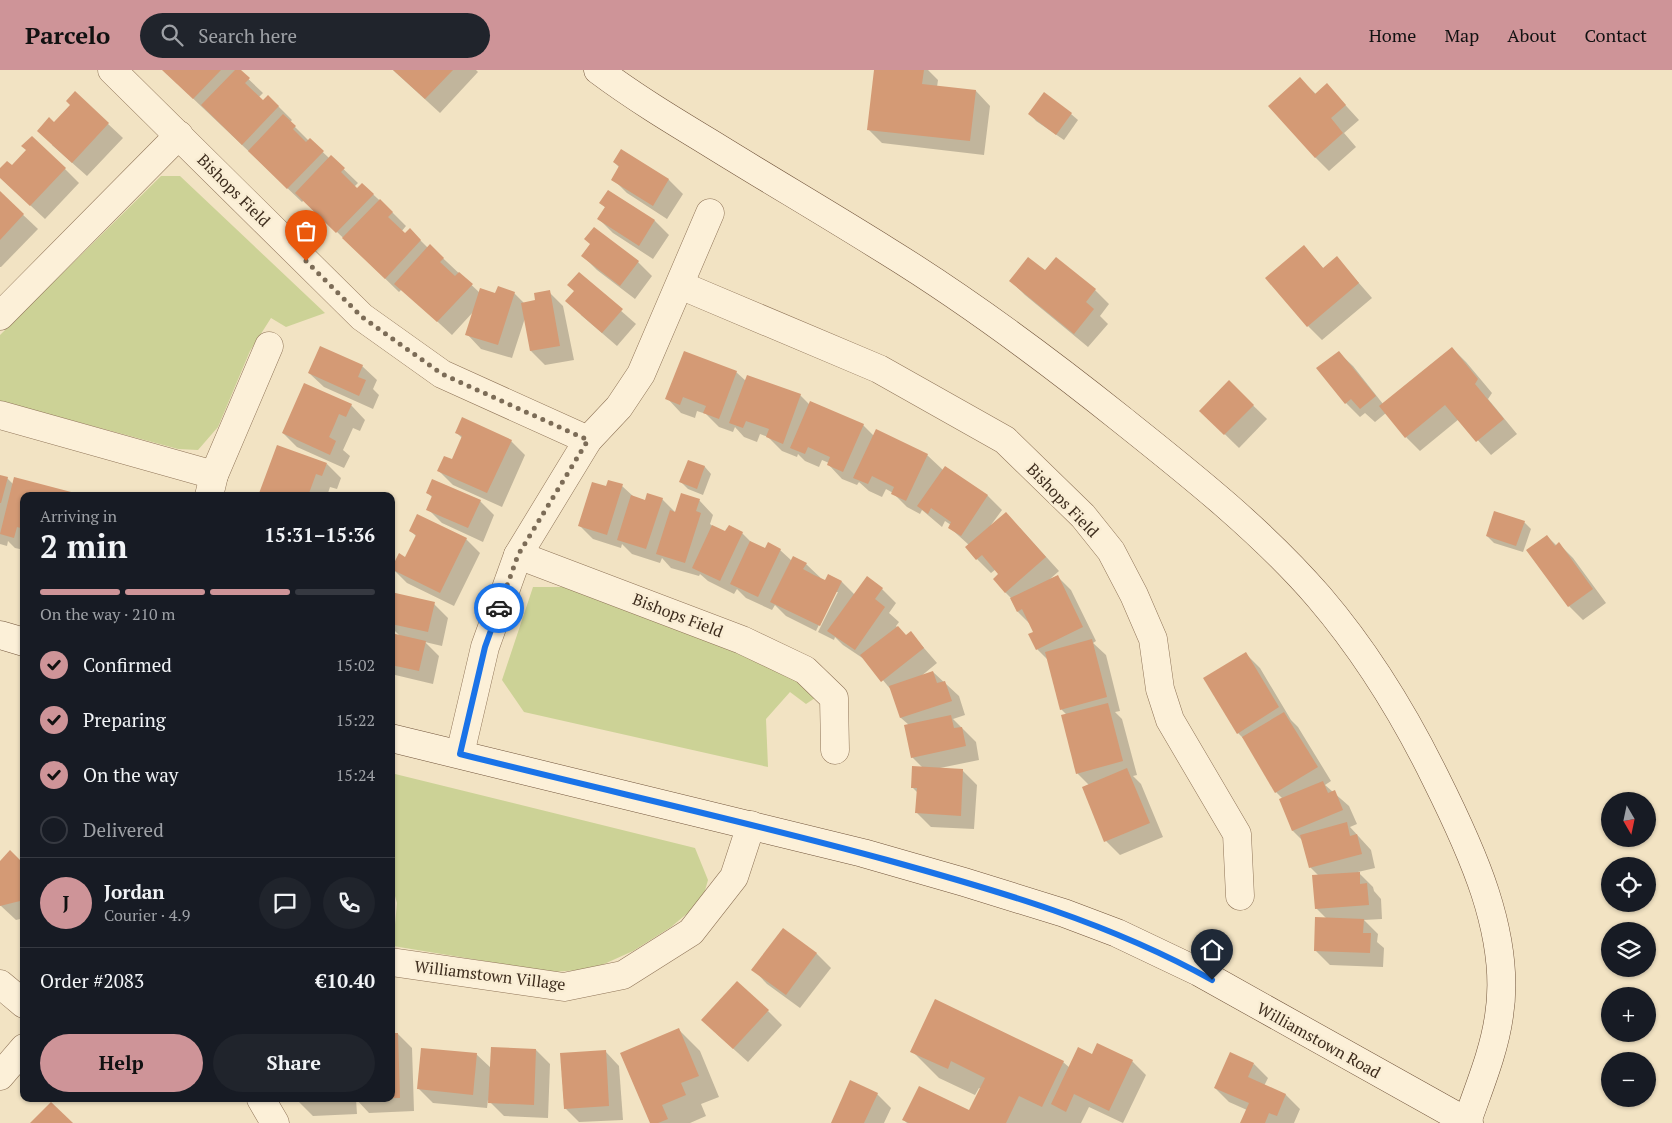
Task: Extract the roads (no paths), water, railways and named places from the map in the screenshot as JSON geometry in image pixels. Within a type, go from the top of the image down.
[{"type":"street","name":"Bishops Field","points":[[112,70],[362,317],[442,374],[588,440]]},
{"type":"street","points":[[598,70],[658,111],[888,252],[992,321],[1084,389],[1204,486],[1267,544],[1319,597],[1366,657],[1404,717],[1457,825],[1476,868],[1489,909],[1499,951],[1502,997],[1495,1036],[1468,1122]]},
{"type":"street","points":[[0,316],[179,135]]},
{"type":"street","points":[[460,754],[485,647],[518,555],[588,440],[619,407],[640,374],[710,213]]},
{"type":"street","name":"Bishops Field","points":[[680,285],[879,369],[1005,440],[1083,516],[1111,551],[1134,595],[1153,639],[1160,689],[1170,720],[1237,834],[1240,896]]},
{"type":"street","points":[[0,415],[211,486],[269,346]]},
{"type":"street","name":"Bishops Field","points":[[518,555],[742,640],[804,670],[834,698],[835,750]]},
{"type":"street","points":[[0,635],[20,641]]},
{"type":"street","name":"Williamstown Road","points":[[395,739],[863,853],[1036,903],[1117,933],[1199,972],[1468,1122]]},
{"type":"street","name":"Williamstown Village","points":[[395,963],[564,987],[623,975],[690,932],[734,877],[751,825]]},
{"type":"street","points":[[0,984],[20,1001]]},
{"type":"street","points":[[0,1076],[20,1053]]},
{"type":"street","points":[[263,1102],[275,1123]]}]
